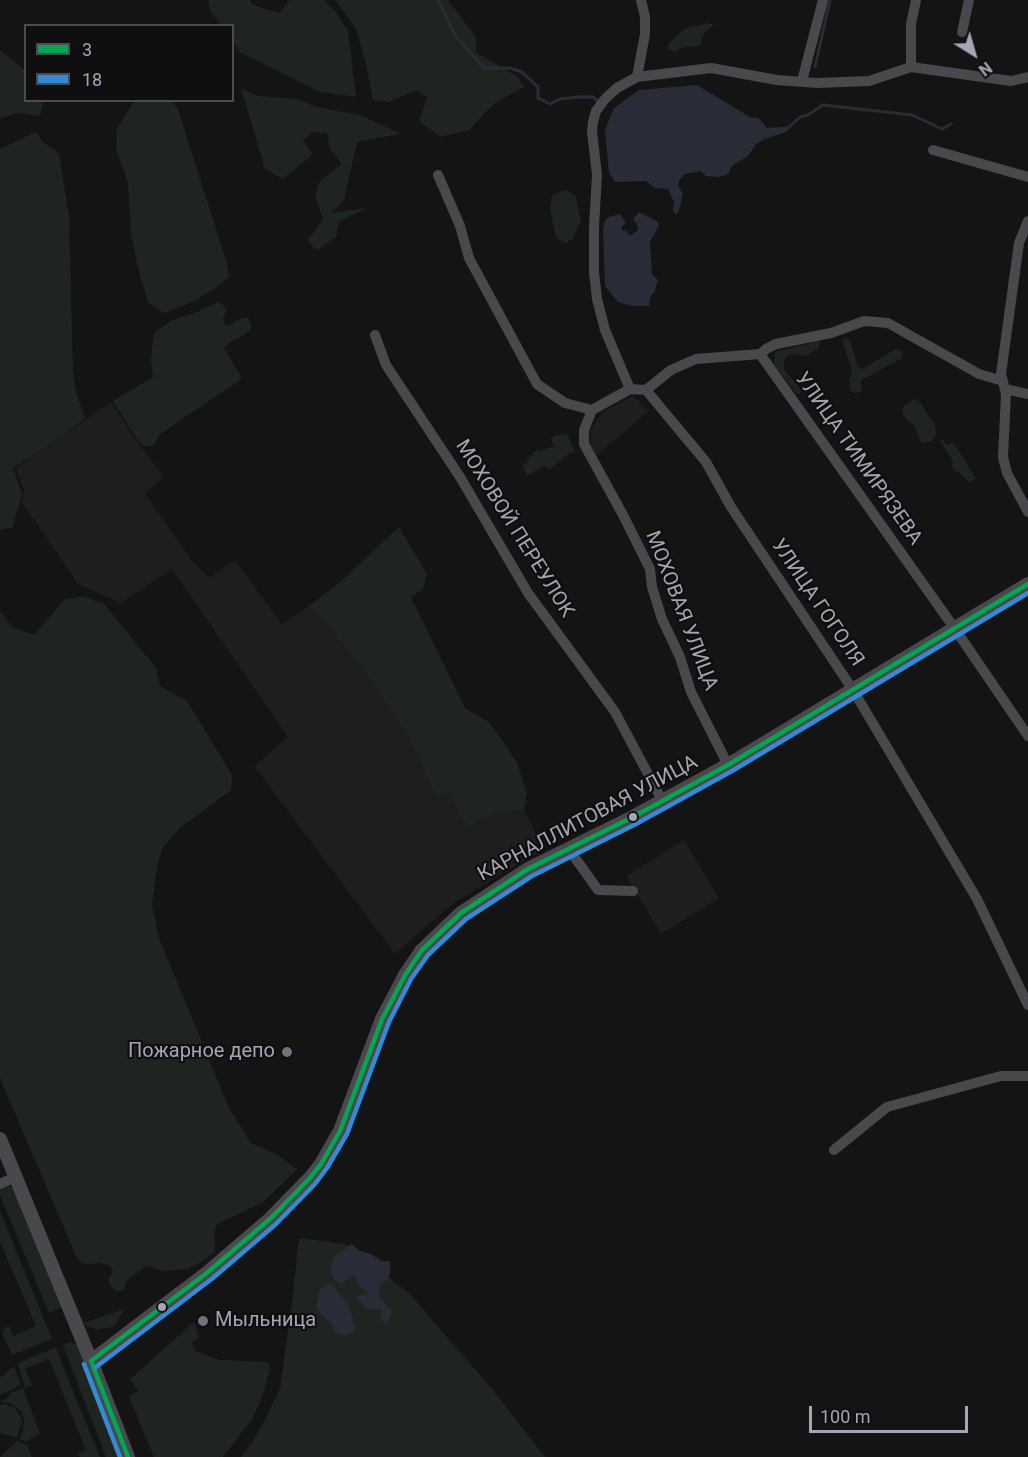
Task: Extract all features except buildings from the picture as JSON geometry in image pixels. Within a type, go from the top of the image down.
[{"type":"street","points":[[637,77],[645,34],[645,17],[641,0]]},
{"type":"street","points":[[802,81],[823,0]]},
{"type":"street","points":[[911,67],[911,24],[915,0]]},
{"type":"street","points":[[962,32],[969,0]]},
{"type":"street","points":[[630,389],[605,330],[597,299],[594,272],[597,175],[592,132],[596,111],[617,88],[637,77],[711,68],[777,80],[817,83],[869,81],[911,67],[1011,81],[1028,77]]},
{"type":"street","points":[[933,150],[1028,177]]},
{"type":"street","points":[[438,175],[460,226],[469,258],[537,384],[565,403],[592,410],[630,389],[646,390],[671,370],[696,360],[760,354],[776,344],[831,333],[864,321],[888,323],[979,374],[1028,394]]},
{"type":"street","points":[[1028,221],[1019,243],[1002,366],[1003,458],[1028,512]]},
{"type":"street","name":"МОХОВОЙ ПЕРЕУЛОК","points":[[375,335],[386,365],[460,477],[528,593],[615,712],[663,802]]},
{"type":"street","name":"УЛИЦА ТИМИРЯЗЕВА","points":[[760,354],[1028,736]]},
{"type":"street","name":"УЛИЦА ГОГОЛЯ","points":[[646,390],[706,462],[731,507],[853,690],[977,899],[1028,1005]]},
{"type":"street","name":"МОХОВАЯ УЛИЦА","points":[[592,410],[584,430],[584,444],[650,569],[652,587],[662,619],[680,657],[691,692],[728,765]]},
{"type":"street","name":"КАРНАЛЛИТОВАЯ УЛИЦА","points":[[91,1360],[208,1272],[271,1218],[309,1179],[332,1146],[382,1019],[405,975],[422,950],[451,921],[517,875],[663,802],[728,765],[1028,584]]},
{"type":"street","points":[[568,848],[597,890],[633,891]]},
{"type":"street","points":[[834,1150],[887,1107],[1001,1076],[1028,1076]]},
{"type":"street","points":[[0,1139],[91,1360],[128,1457]]},
{"type":"street","points":[[0,1184],[15,1177]]},
{"type":"shaded area","points":[[208,0],[250,0],[253,5],[279,13],[290,0],[324,0],[335,11],[348,31],[356,97],[320,92],[241,53],[234,43],[234,24],[220,24],[210,10]]},
{"type":"shaded area","points":[[335,0],[448,0],[476,37],[476,52],[518,77],[524,87],[495,103],[469,130],[441,137],[419,121],[427,98],[417,90],[389,102],[373,100],[356,29]]},
{"type":"shaded area","points":[[707,23],[714,25],[704,33],[700,46],[685,47],[675,52],[668,50],[668,44],[684,29]]},
{"type":"shaded area","points":[[0,50],[24,69],[24,102],[43,102],[40,116],[19,113],[0,118]]},
{"type":"shaded area","points":[[697,85],[750,117],[759,118],[767,128],[792,126],[786,132],[756,144],[748,156],[732,166],[728,174],[720,177],[706,176],[701,171],[685,174],[678,186],[683,194],[679,211],[676,214],[673,211],[674,202],[668,189],[655,188],[646,181],[615,182],[609,173],[605,130],[614,108],[639,90]]},
{"type":"shaded area","points":[[241,88],[258,96],[297,99],[317,107],[363,116],[401,134],[357,142],[344,200],[331,213],[367,208],[339,222],[336,237],[317,250],[307,241],[323,219],[315,195],[320,181],[342,164],[330,149],[327,133],[312,132],[303,141],[313,154],[283,179],[265,169]]},
{"type":"shaded area","points":[[133,102],[173,102],[178,109],[227,264],[229,277],[219,285],[197,300],[165,313],[149,304],[140,276],[131,236],[128,183],[116,149],[117,129]]},
{"type":"shaded area","points":[[36,132],[44,143],[59,153],[69,217],[73,372],[76,393],[85,418],[60,438],[13,468],[22,494],[12,528],[0,529],[0,149]]},
{"type":"shaded area","points":[[566,190],[575,195],[581,219],[573,239],[565,243],[556,237],[550,209],[552,195]]},
{"type":"shaded area","points":[[639,212],[658,222],[659,226],[650,241],[652,275],[658,280],[649,306],[632,306],[618,302],[605,286],[603,229],[605,220],[620,214],[626,223],[621,227],[630,236],[638,230],[633,219]]},
{"type":"shaded area","points":[[218,302],[225,307],[226,312],[223,317],[225,325],[231,325],[244,318],[248,318],[252,324],[250,330],[224,348],[241,376],[240,380],[159,435],[155,444],[144,446],[113,401],[153,377],[151,360],[154,333],[174,319],[192,314]]},
{"type":"shaded area","points":[[849,338],[858,367],[862,369],[896,349],[903,352],[901,359],[861,380],[861,392],[855,393],[850,390],[849,381],[852,372],[842,339]]},
{"type":"shaded area","points":[[819,341],[819,348],[805,356],[790,354],[784,360],[784,369],[802,391],[797,394],[774,365],[775,352]]},
{"type":"shaded area","points":[[633,396],[649,411],[594,457],[590,446],[591,430],[597,420],[604,411]]},
{"type":"shaded area","points":[[915,399],[921,403],[935,423],[936,436],[931,441],[923,443],[920,440],[914,425],[907,421],[902,411],[905,405]]},
{"type":"shaded area","points":[[111,402],[137,442],[164,477],[145,494],[191,559],[209,578],[235,560],[282,624],[308,607],[323,618],[366,673],[408,736],[436,796],[448,793],[467,827],[490,815],[524,810],[544,849],[452,904],[395,954],[254,766],[288,737],[172,569],[121,603],[78,584],[22,502],[24,491],[16,468]]},
{"type":"shaded area","points":[[567,434],[575,451],[549,470],[545,465],[527,475],[522,466],[528,462],[527,459],[533,455],[532,453],[539,449],[540,452],[551,448],[554,446],[551,439],[554,436]]},
{"type":"shaded area","points":[[942,439],[947,445],[952,443],[957,448],[976,478],[974,480],[969,482],[959,472],[954,471],[953,461],[940,441]]},
{"type":"shaded area","points":[[399,527],[427,574],[423,589],[411,597],[465,708],[490,723],[516,761],[527,793],[524,810],[491,815],[467,827],[448,793],[436,796],[408,736],[366,673],[323,619],[308,607],[340,582]]},
{"type":"shaded area","points":[[83,596],[104,604],[156,668],[160,686],[187,701],[232,775],[231,790],[180,828],[163,847],[157,866],[152,905],[159,938],[229,1108],[251,1143],[276,1154],[297,1169],[262,1203],[217,1224],[214,1233],[215,1252],[201,1262],[188,1269],[163,1271],[146,1266],[125,1282],[126,1286],[122,1291],[116,1291],[109,1284],[109,1278],[113,1272],[110,1266],[100,1263],[85,1264],[80,1262],[76,1256],[0,1078],[0,611],[12,627],[34,635],[65,599]]},
{"type":"shaded area","points":[[684,840],[719,898],[661,934],[626,876]]},
{"type":"shaded area","points":[[8,1185],[13,1188],[63,1307],[49,1313],[0,1195],[0,1187]]},
{"type":"shaded area","points":[[0,1211],[52,1339],[12,1355],[2,1333],[4,1329],[9,1326],[13,1336],[36,1326],[0,1242]]},
{"type":"shaded area","points":[[299,1238],[345,1244],[365,1255],[409,1293],[493,1390],[545,1457],[241,1457],[267,1416],[280,1388]]},
{"type":"shaded area","points":[[352,1244],[358,1250],[382,1261],[390,1261],[390,1273],[387,1280],[380,1284],[379,1296],[391,1311],[390,1319],[384,1323],[380,1309],[367,1309],[357,1299],[357,1296],[367,1293],[359,1286],[355,1276],[351,1276],[342,1284],[335,1280],[331,1273],[333,1257]]},
{"type":"shaded area","points":[[329,1283],[349,1306],[353,1319],[351,1321],[355,1325],[355,1330],[345,1336],[334,1332],[332,1324],[316,1307],[320,1289]]},
{"type":"shaded area","points":[[124,1309],[112,1327],[98,1329],[88,1327],[83,1323]]},
{"type":"shaded area","points":[[194,1322],[199,1337],[192,1342],[194,1350],[219,1360],[268,1362],[270,1369],[263,1395],[252,1419],[223,1457],[154,1457],[129,1397],[138,1391],[130,1379]]},
{"type":"shaded area","points":[[70,1342],[77,1345],[123,1457],[106,1457],[63,1345]]},
{"type":"shaded area","points":[[56,1347],[100,1457],[80,1457],[78,1453],[86,1450],[59,1384],[62,1382],[59,1383],[49,1359],[25,1369],[32,1385],[25,1388],[18,1363]]},
{"type":"shaded area","points":[[14,1366],[21,1385],[0,1395],[0,1378]]},
{"type":"shaded area","points":[[23,1388],[40,1434],[28,1442],[19,1439],[23,1430],[22,1412],[10,1403],[0,1402],[9,1397],[9,1394]]},
{"type":"shaded area","points":[[0,1405],[15,1408],[22,1420],[17,1438],[0,1433]]},
{"type":"shaded area","points":[[17,1441],[27,1445],[32,1457],[0,1457]]},
{"type":"waterway","points":[[438,0],[454,34],[484,68],[510,68],[522,72],[538,87],[538,98],[550,104],[560,99],[578,97],[593,97],[599,102]]},
{"type":"waterway","points":[[815,67],[830,0]]},
{"type":"waterway","points":[[790,126],[800,117],[808,115],[823,105],[912,115],[942,129],[951,124]]},
{"type":"transit line","name":"3","points":[[91,1361],[208,1272],[271,1218],[309,1179],[321,1164],[340,1131],[382,1019],[405,975],[422,950],[461,913],[528,869],[633,817],[728,765],[1028,584]]},
{"type":"transit line","name":"18","points":[[96,1367],[213,1278],[276,1224],[315,1184],[347,1134],[389,1022],[411,979],[428,955],[466,919],[532,876],[636,824],[732,771],[1028,593]]},
{"type":"transit line","name":"3","points":[[91,1361],[128,1457]]},
{"type":"transit line","name":"18","points":[[84,1364],[120,1457]]},
{"type":"place","name":"Пожарное депо","points":[[287,1052]]},
{"type":"place","name":"Мыльница","points":[[203,1321]]}]
